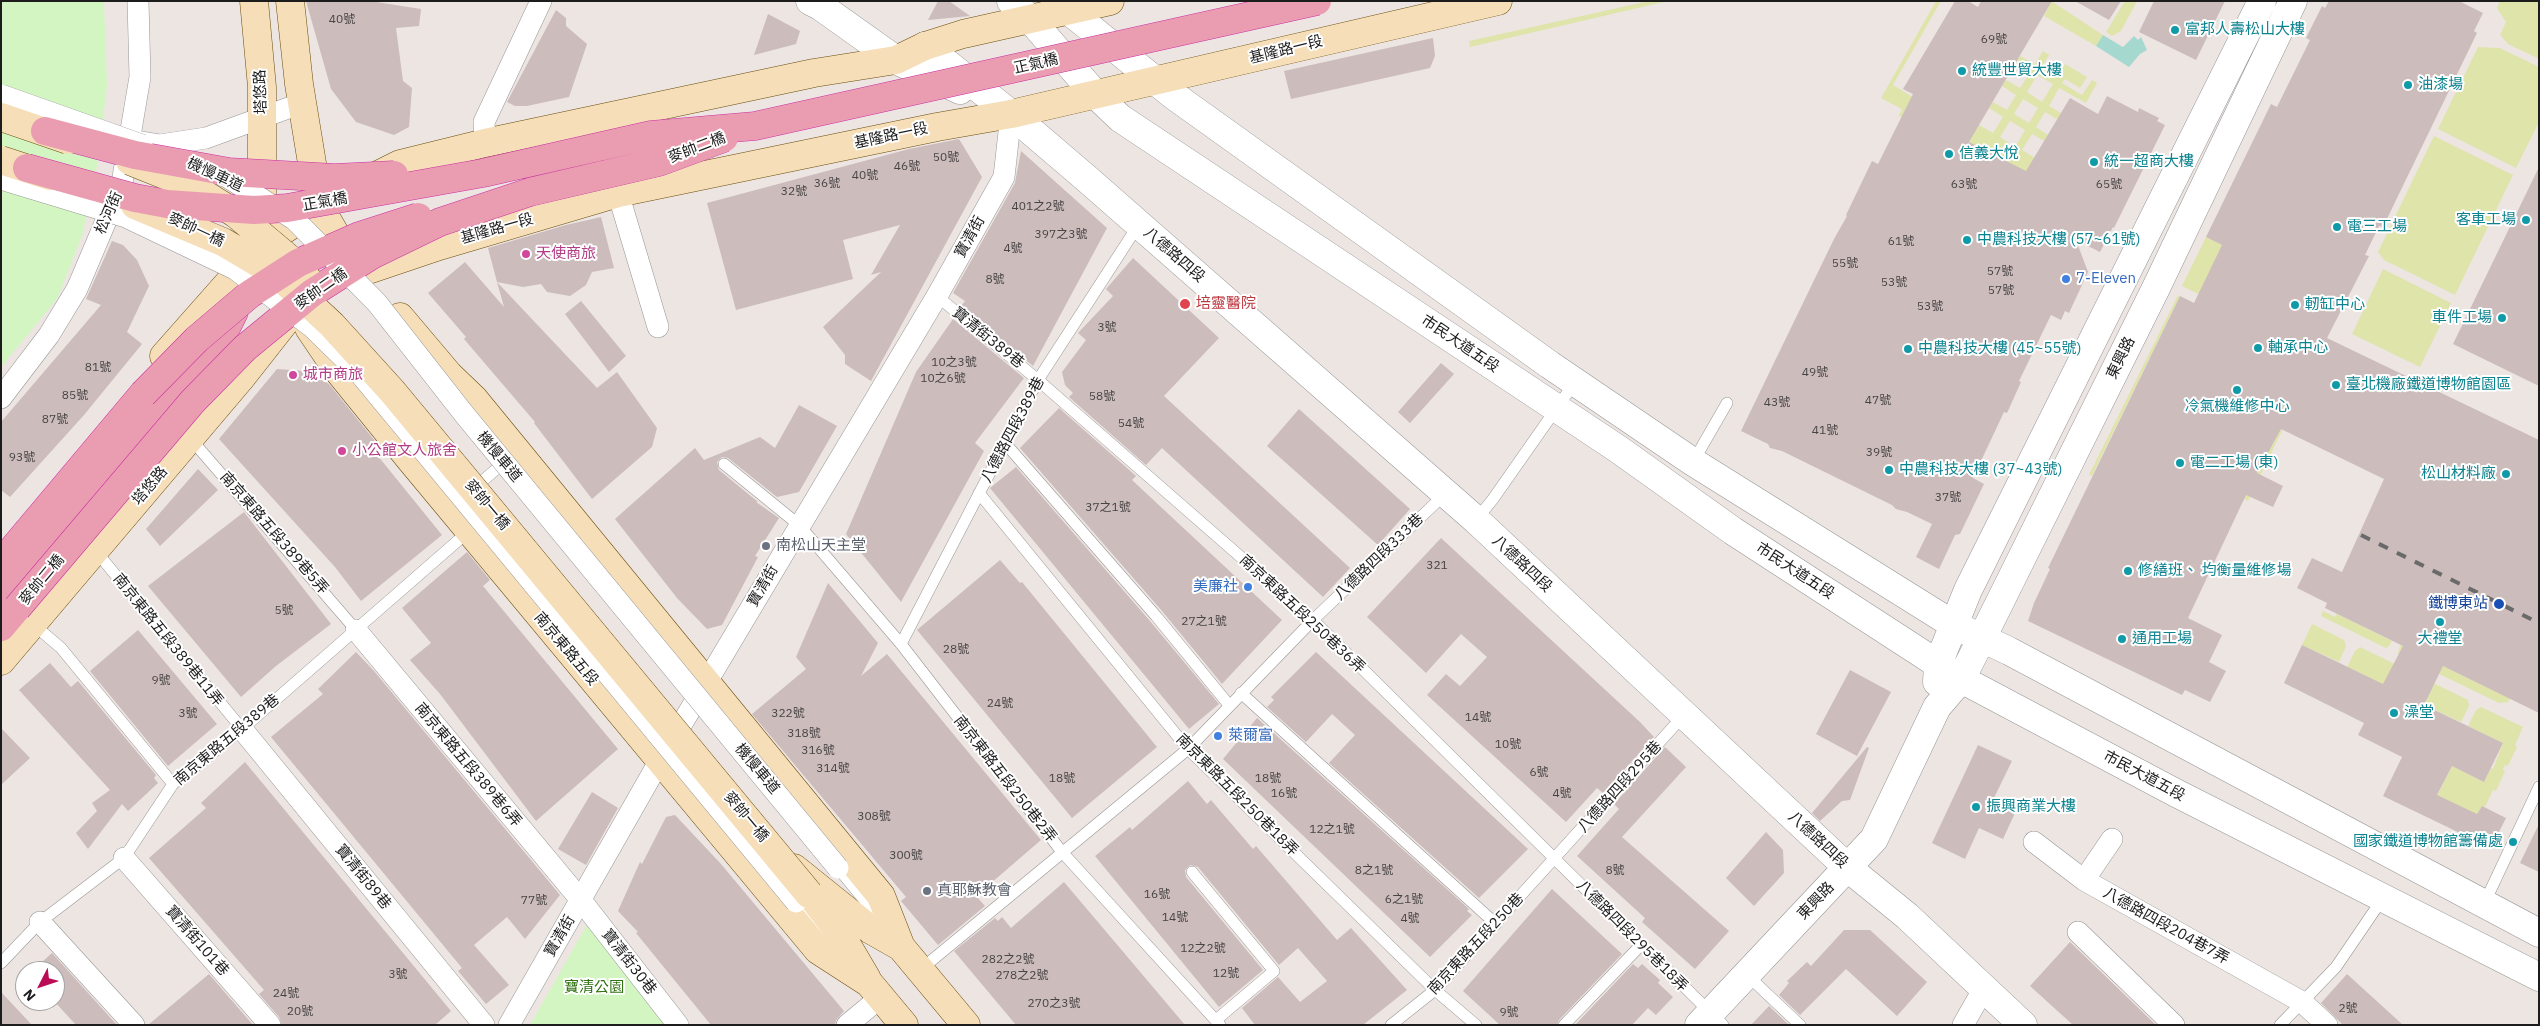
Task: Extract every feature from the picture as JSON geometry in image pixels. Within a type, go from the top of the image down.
[{"type":"highway","name":"正氣橋","points":[[27,168],[134,198],[167,204],[244,210],[286,208],[483,173],[651,135],[755,126],[1315,1]]},
{"type":"highway","name":"正氣橋","points":[[44,131],[135,155],[229,172],[335,178],[425,174],[520,162],[660,134],[700,138],[1315,1]]},
{"type":"highway","name":"麥帥一橋","points":[[1,117],[44,131]]},
{"type":"highway","name":"麥帥二橋","points":[[1,627],[193,402],[245,348],[312,292],[372,255],[440,222],[530,192],[659,162],[755,126]]},
{"type":"highway","name":"麥帥二橋","points":[[1,563],[143,394],[197,339],[250,294],[298,263],[359,236],[433,212],[666,159],[700,138]]},
{"type":"highway","name":"麥帥一橋","points":[[1,160],[27,168]]},
{"type":"highway","points":[[1,594],[227,326],[262,244]]},
{"type":"main road","name":"塔悠路","points":[[254,1],[262,87],[262,244]]},
{"type":"main road","points":[[290,1],[302,103],[319,206],[340,242],[449,375],[474,399],[881,896],[901,947],[966,1025]]},
{"type":"main road","points":[[1,542],[262,244],[319,206],[400,164],[486,143],[814,73],[896,60],[925,46],[963,34],[1020,10],[1110,1]]},
{"type":"main road","name":"基隆路一段","points":[[296,308],[362,270],[618,193],[928,128],[1011,114],[1156,81],[1417,10],[1498,1]]},
{"type":"main road","points":[[319,206],[413,196],[882,94],[896,60]]},
{"type":"main road","name":"麥帥一橋","points":[[1,117],[132,161],[190,185],[236,214],[292,261],[351,328],[793,867],[870,930],[901,947]]},
{"type":"main road","name":"麥帥一橋","points":[[1,160],[156,212],[223,242],[277,274],[332,326],[392,391],[803,898],[840,933],[875,990]]},
{"type":"main road","name":"南京東路五段","points":[[262,244],[296,308],[336,368],[469,532],[818,950],[875,990],[904,1025]]},
{"type":"main road","name":"塔悠路","points":[[1,661],[240,379],[296,308]]},
{"type":"street","name":"松河街","points":[[1,398],[49,335],[77,289],[122,183],[140,77],[138,1]]},
{"type":"street","points":[[486,143],[484,122],[542,1]]},
{"type":"street","name":"八德路四段","points":[[810,1],[820,6],[896,60],[1011,114]]},
{"type":"street","name":"東興路","points":[[1937,707],[1938,664],[1968,590],[2262,1]]},
{"type":"street","name":"東興路","points":[[1710,1021],[1746,974],[1874,839],[1937,707],[1961,679],[1982,638],[2156,288],[2293,1]]},
{"type":"street","points":[[1062,6],[1156,81],[1575,382],[1693,462],[1954,625],[1982,638],[2539,933]]},
{"type":"street","name":"市民大道五段","points":[[1020,10],[1095,94],[1120,118],[1556,408],[1734,531],[1961,679],[2176,794],[2384,897],[2539,977]]},
{"type":"street","name":"八德路四段","points":[[925,46],[1011,114],[1476,520],[1848,868],[1901,911],[2023,1025]]},
{"type":"street","name":"機慢車道","points":[[1,95],[227,177],[295,220],[377,302],[470,422],[838,868]]},
{"type":"street","points":[[130,140],[160,145],[206,138],[302,103]]},
{"type":"street","name":"寶清街","points":[[509,1025],[660,762],[937,296],[1004,177],[1011,114]]},
{"type":"street","points":[[1,178],[126,217],[235,269],[312,327],[361,375],[803,898]]},
{"type":"street","points":[[618,193],[658,326]]},
{"type":"street","name":"南京東路五段389巷6弄","points":[[356,630],[580,900]]},
{"type":"street","name":"寶清街89巷","points":[[242,729],[484,1025]]},
{"type":"street","points":[[2084,880],[2112,839]]},
{"type":"street","name":"八德路四段204巷7弄","points":[[2034,842],[2084,880],[2302,1002],[2327,1025]]},
{"type":"street","name":"寶清街101巷","points":[[124,858],[270,1025]]},
{"type":"street","name":"寶清街30巷","points":[[580,900],[678,1025]]},
{"type":"street","points":[[40,922],[134,1025]]},
{"type":"street","points":[[2078,932],[2174,1025]]},
{"type":"street","points":[[1963,1025],[1984,988]]},
{"type":"street","points":[[847,1025],[875,990]]},
{"type":"lane","name":"八德路四段389巷","points":[[901,644],[1038,380],[1138,224]]},
{"type":"lane","name":"寶清街389巷","points":[[937,296],[1038,380]]},
{"type":"lane","name":"南京東路五段250巷36弄","points":[[1038,380],[1313,620],[1555,858]]},
{"type":"lane","points":[[1476,520],[1575,382]]},
{"type":"lane","points":[[1693,462],[1727,403]]},
{"type":"lane","name":"南京東路五段389巷5弄","points":[[190,438],[356,630]]},
{"type":"lane","points":[[1005,443],[1156,616],[1229,705]]},
{"type":"lane","points":[[451,509],[517,451]]},
{"type":"lane","name":"南京東路五段250巷2弄","points":[[724,464],[799,526],[901,644],[1062,852],[1218,1023]]},
{"type":"lane","name":"南京東路五段250巷18弄","points":[[979,493],[1188,750],[1435,990],[1476,1025]]},
{"type":"lane","name":"八德路四段333巷","points":[[920,970],[1188,750],[1229,705],[1313,620],[1444,494]]},
{"type":"lane","name":"南京東路五段389巷","points":[[1,963],[40,922],[124,858],[173,784],[242,729],[469,532]]},
{"type":"lane","name":"南京東路五段389巷11弄","points":[[95,550],[242,729]]},
{"type":"lane","points":[[33,624],[61,648],[173,784]]},
{"type":"lane","points":[[1241,693],[1496,924]]},
{"type":"lane","name":"八德路四段295巷","points":[[1555,858],[1684,715]]},
{"type":"lane","points":[[2484,904],[2539,788]]},
{"type":"lane","name":"南京東路五段250巷","points":[[1392,1025],[1435,990],[1555,858]]},
{"type":"lane","name":"八德路四段295巷18弄","points":[[1555,858],[1710,1021]]},
{"type":"lane","name":"機慢車道","points":[[838,868],[866,899],[901,947]]},
{"type":"lane","points":[[1192,872],[1274,971],[1218,1023]]},
{"type":"lane","points":[[2280,1025],[2336,967],[2384,897]]},
{"type":"lane","points":[[1564,1025],[1640,946]]},
{"type":"lane","points":[[1746,974],[1800,1025]]},
{"type":"green space","points":[[1,1],[104,1],[107,86],[97,166],[82,236],[57,299],[1,367]]},
{"type":"green space","points":[[1649,1],[1668,1],[1470,47],[1469,41]]},
{"type":"green space","points":[[1936,1],[1941,1],[1893,85],[1973,134],[1979,125],[1993,133],[2003,117],[1989,108],[1993,102],[2007,110],[2016,95],[2002,86],[2006,80],[2020,88],[2031,71],[2016,62],[2020,56],[2035,64],[2043,51],[2049,55],[2041,68],[2056,77],[2065,64],[2087,77],[2080,88],[2065,79],[2062,83],[2082,95],[2092,80],[2097,83],[2086,103],[2059,88],[2049,106],[2061,113],[2058,120],[2045,112],[2036,127],[2048,135],[2044,141],[2032,134],[2022,150],[2046,165],[2029,193],[1899,116],[1902,109],[1881,98]],"holes":[[[2037,75],[2053,84],[2042,102],[2027,92]],[[2023,99],[2038,108],[2029,123],[2014,114]],[[2010,121],[2025,130],[2015,147],[2000,137]]]},
{"type":"green space","points":[[2041,1],[2051,1],[2103,35],[2096,46],[2044,16],[2049,6]]},
{"type":"green space","points":[[2125,1],[2137,1],[2121,31],[2112,36],[2106,32]]},
{"type":"green space","points":[[2500,1],[2539,1],[2539,59],[2508,44],[2500,35],[2506,22],[2497,8]]},
{"type":"green space","points":[[2478,47],[2500,48],[2539,67],[2539,122],[2516,168],[2438,129]]},
{"type":"green space","points":[[2434,136],[2513,175],[2455,295],[2384,260],[2378,252]]},
{"type":"green space","points":[[2206,237],[2237,252],[2315,351],[2182,286]]},
{"type":"green space","points":[[2383,269],[2451,303],[2420,367],[2352,334]]},
{"type":"green space","points":[[2178,295],[2180,296],[2155,347],[2173,356],[2150,357],[2139,380],[2156,389],[2135,388],[2092,476],[2089,475]]},
{"type":"green space","points":[[2295,399],[2297,400],[2248,501],[2244,499],[2236,428],[2272,446]]},
{"type":"green space","points":[[2323,611],[2335,617],[2337,614],[2392,641],[2386,648],[2321,616]]},
{"type":"green space","points":[[2312,624],[2344,640],[2346,646],[2339,662],[2302,645]]},
{"type":"green space","points":[[2400,645],[2503,695],[2511,696],[2508,702],[2499,703],[2398,654]]},
{"type":"green space","points":[[2360,647],[2468,700],[2469,706],[2461,722],[2424,705],[2430,692],[2383,684],[2347,667],[2355,651]]},
{"type":"green space","points":[[2481,707],[2523,727],[2515,745],[2517,747],[2508,766],[2505,765],[2503,770],[2505,771],[2496,791],[2493,790],[2485,807],[2482,806],[2477,814],[2432,806],[2452,766],[2484,782],[2491,768],[2493,769],[2503,743],[2468,726],[2476,710]]},
{"type":"green space","name":"寶清公園","points":[[588,923],[672,1025],[530,1025]]},
{"type":"water","points":[[2103,35],[2123,47],[2134,36],[2138,40],[2141,37],[2147,50],[2140,54],[2129,67],[2096,46]]},
{"type":"building","points":[[306,1],[370,1],[421,9],[419,26],[396,28],[403,81],[412,88],[409,127],[394,135],[356,122],[331,89]]},
{"type":"building","points":[[938,1],[949,1],[970,16],[928,20]]},
{"type":"building","points":[[1955,1],[1968,1],[1978,7],[1981,1],[2052,1],[1969,142],[2026,171],[2070,98],[2098,114],[2107,96],[2138,112],[2139,108],[2159,118],[2157,121],[2165,125],[2114,228],[2100,252],[2076,240],[2088,272],[2069,313],[2065,311],[2061,320],[2051,315],[2019,381],[2021,382],[2007,413],[2004,412],[1973,478],[1984,484],[1960,534],[1955,535],[1939,569],[1916,557],[1932,524],[1896,509],[1892,505],[1782,451],[1770,448],[1768,444],[1741,431],[1847,216],[1872,161],[1878,164],[1913,94],[1903,89]]},
{"type":"building","points":[[2075,1],[2121,1],[2109,20]]},
{"type":"building","name":"富邦人壽松山大樓","points":[[2154,1],[2225,1],[2196,60],[2139,32]]},
{"type":"building","name":"臺北機廠鐵道博物館園區","points":[[2329,1],[2459,1],[2483,13],[2474,31],[2477,33],[2383,227],[2379,226],[2365,255],[2369,256],[2327,338],[2539,440],[2539,713],[2443,666],[2424,705],[2503,743],[2484,782],[2452,766],[2437,795],[2477,814],[2482,806],[2506,818],[2491,848],[2383,796],[2402,757],[2358,735],[2364,723],[2284,683],[2302,645],[2383,684],[2403,646],[2325,608],[2327,603],[2297,588],[2312,558],[2342,572],[2384,479],[2281,429],[2257,473],[2283,486],[2273,507],[2246,495],[2188,618],[2222,635],[2209,662],[2226,671],[2210,702],[2185,690],[2182,695],[2028,621],[2050,569],[2048,568],[2180,296],[2194,303],[2222,245],[2206,237],[2271,104],[2277,107],[2310,40],[2306,38],[2322,6],[2325,8]]},
{"type":"building","points":[[556,10],[566,18],[566,26],[587,44],[569,97],[527,106],[515,106],[507,102]]},
{"type":"building","points":[[768,14],[800,31],[796,44],[754,55]]},
{"type":"building","points":[[1433,38],[1435,56],[1430,68],[1291,99],[1284,71]]},
{"type":"building","points":[[959,139],[982,177],[871,381],[845,364],[845,355],[823,327],[881,272],[871,275],[900,225],[843,240],[853,279],[736,310],[707,203],[909,149]]},
{"type":"building","points":[[1021,151],[1107,228],[1033,366],[961,306],[965,301],[953,293],[1015,183]]},
{"type":"building","name":"車件工場","points":[[2539,167],[2539,386],[2453,344]]},
{"type":"building","points":[[601,217],[614,268],[592,272],[586,285],[570,296],[547,292],[541,284],[523,287],[497,282],[488,248],[566,225]]},
{"type":"building","points":[[112,241],[123,245],[137,260],[149,286],[127,332],[142,344],[84,415],[10,497],[1,490],[1,422],[101,305],[86,299]]},
{"type":"building","points":[[1133,258],[1219,338],[1164,396],[1350,568],[1323,597],[1162,448],[1146,465],[1069,397],[1073,393],[1065,385],[1062,372],[1086,340],[1078,333],[1113,296],[1106,289]]},
{"type":"building","points":[[465,262],[504,307],[497,282],[597,388],[617,372],[657,428],[652,447],[592,499],[535,422],[464,339],[466,337],[428,293]]},
{"type":"building","points":[[581,301],[626,356],[609,372],[565,314]]},
{"type":"building","points":[[953,319],[1024,378],[975,443],[984,451],[901,602],[846,534],[916,372]]},
{"type":"building","points":[[1441,363],[1454,374],[1410,423],[1398,412]]},
{"type":"building","points":[[277,369],[305,371],[329,384],[375,441],[369,445],[442,535],[361,601],[335,567],[219,439]]},
{"type":"building","points":[[799,405],[837,426],[799,492],[777,497],[728,458],[722,457],[717,462],[719,470],[758,502],[756,502],[779,518],[755,556],[758,557],[722,625],[707,629],[677,598],[615,519],[695,448],[704,460],[760,437],[775,448]]},
{"type":"building","points":[[1059,408],[1136,476],[1132,480],[1282,620],[1222,684],[1162,611],[1020,448]]},
{"type":"building","points":[[1299,409],[1410,509],[1378,545],[1267,446]]},
{"type":"building","points":[[1016,467],[1150,621],[1219,704],[1189,729],[990,488]]},
{"type":"building","points":[[198,469],[218,490],[160,546],[146,529]]},
{"type":"building","points":[[244,512],[331,624],[276,666],[241,697],[148,586]]},
{"type":"building","points":[[1441,538],[1654,737],[1603,793],[1597,788],[1566,822],[1427,695],[1446,674],[1460,686],[1487,657],[1461,634],[1426,673],[1367,617]]},
{"type":"building","points":[[467,552],[490,580],[483,586],[618,749],[536,821],[440,694],[410,660],[431,643],[402,608]]},
{"type":"building","points":[[1000,560],[1020,583],[1022,582],[1157,747],[1072,818],[917,630]]},
{"type":"building","points":[[828,583],[878,643],[861,676],[887,654],[1041,840],[976,896],[985,906],[938,945],[901,901],[906,897],[752,714],[806,669],[796,657]]},
{"type":"building","points":[[138,630],[217,724],[168,766],[90,671]]},
{"type":"building","points":[[356,652],[374,671],[560,895],[525,939],[507,917],[474,945],[509,985],[486,1004],[458,971],[462,968],[271,737],[323,694],[318,689]]},
{"type":"building","points":[[1316,652],[1528,849],[1479,898],[1329,763],[1355,735],[1332,714],[1306,742],[1267,707],[1274,700],[1271,697]]},
{"type":"building","points":[[50,663],[71,687],[78,681],[156,775],[154,778],[158,783],[128,811],[122,804],[88,849],[76,833],[97,811],[92,803],[110,790],[19,690]]},
{"type":"building","points":[[1850,670],[1891,692],[1857,756],[1816,734]]},
{"type":"building","points":[[1257,718],[1469,909],[1467,911],[1472,915],[1430,957],[1223,759]]},
{"type":"building","points":[[1,728],[30,758],[1,785]]},
{"type":"building","name":"振興商業大樓","points":[[1978,745],[2012,761],[1992,802],[2015,813],[2003,839],[1979,828],[1965,859],[1932,843]]},
{"type":"building","points":[[1665,747],[1686,767],[1622,837],[1729,931],[1695,969],[1642,922],[1645,918],[1577,856],[1619,809],[1614,804]]},
{"type":"building","points":[[1867,747],[1869,748],[1850,800],[1842,801],[1820,821],[1812,813]]},
{"type":"building","points":[[245,762],[451,1011],[435,1025],[282,1025],[279,1017],[259,994],[264,990],[149,858],[206,808],[201,803]]},
{"type":"building","points":[[1188,781],[1207,804],[1211,800],[1253,849],[1256,846],[1337,940],[1351,928],[1407,990],[1363,1025],[1255,1025],[1242,1008],[1278,977],[1300,1002],[1327,981],[1298,948],[1279,965],[1198,867],[1190,865],[1185,870],[1186,877],[1263,970],[1219,1007],[1095,856],[1130,827],[1132,830]]},
{"type":"building","points":[[592,792],[618,808],[586,865],[558,849]]},
{"type":"building","points":[[675,815],[721,864],[844,1011],[836,1020],[835,1025],[711,1025],[636,933],[638,932],[618,911],[640,862],[642,864],[666,817]]},
{"type":"building","points":[[2539,824],[2539,872],[2520,863]]},
{"type":"building","points":[[1766,832],[1783,850],[1784,873],[1754,906],[1726,878]]},
{"type":"building","points":[[1064,882],[1185,1025],[1016,1025],[954,951],[995,918],[998,921],[1002,917],[1011,928]]},
{"type":"building","points":[[1552,889],[1622,954],[1559,1020],[1557,1025],[1500,1025],[1463,991]]},
{"type":"building","points":[[1844,930],[1870,930],[1927,982],[1897,1016],[1846,969],[1800,1015],[1779,995],[1789,983],[1787,981],[1807,962],[1811,966]]},
{"type":"building","points":[[2070,942],[2156,1025],[2073,1025],[2030,986]]},
{"type":"building","points":[[52,953],[59,961],[43,961]]},
{"type":"building","points":[[1633,964],[1638,968],[1642,964],[1660,980],[1658,983],[1673,997],[1656,1015],[1648,1008],[1632,1025],[1575,1025]]},
{"type":"building","points":[[65,967],[117,1025],[76,1025],[63,1011],[65,1011]]},
{"type":"building","points":[[209,974],[253,1025],[148,1025]]},
{"type":"building","points":[[2347,974],[2403,1025],[2343,1025],[2321,1003]]},
{"type":"building","points":[[1,992],[15,1007],[15,1011],[19,1011],[32,1025],[1,1025]]},
{"type":"building","points":[[1769,1006],[1789,1025],[1751,1025]]},
{"type":"railway","points":[[2361,535],[2539,623]]},
{"type":"place","name":"富邦人壽松山大樓","points":[[2175,30]]},
{"type":"place","name":"統豐世貿大樓","points":[[1962,71]]},
{"type":"place","name":"油漆場","points":[[2408,85]]},
{"type":"place","name":"信義大悅","points":[[1949,154]]},
{"type":"place","name":"統一超商大樓","points":[[2094,162]]},
{"type":"place","name":"客車工場","points":[[2526,220]]},
{"type":"place","name":"電三工場","points":[[2337,227]]},
{"type":"place","name":"中農科技大樓 (57~61號)","points":[[1967,240]]},
{"type":"place","name":"天使商旅","points":[[526,254]]},
{"type":"place","name":"7-Eleven","points":[[2066,279]]},
{"type":"place","name":"培靈醫院","points":[[1185,304]]},
{"type":"place","name":"軔缸中心","points":[[2295,305]]},
{"type":"place","name":"車件工場","points":[[2502,318]]},
{"type":"place","name":"軸承中心","points":[[2258,348]]},
{"type":"place","name":"中農科技大樓 (45~55號)","points":[[1908,349]]},
{"type":"place","name":"城市商旅","points":[[293,375]]},
{"type":"place","name":"臺北機廠鐵道博物館園區","points":[[2336,385]]},
{"type":"place","name":"冷氣機維修中心","points":[[2237,390]]},
{"type":"place","name":"小公館文人旅舍","points":[[342,451]]},
{"type":"place","name":"電二工場 (東)","points":[[2180,463]]},
{"type":"place","name":"中農科技大樓 (37~43號)","points":[[1889,470]]},
{"type":"place","name":"松山材料廠","points":[[2506,474]]},
{"type":"place","name":"南松山天主堂","points":[[766,546]]},
{"type":"place","name":"修繕班、 均衡量維修場","points":[[2128,571]]},
{"type":"place","name":"美廉社","points":[[1248,587]]},
{"type":"place","name":"鐵博東站","points":[[2499,604]]},
{"type":"place","name":"大禮堂","points":[[2440,622]]},
{"type":"place","name":"通用工場","points":[[2122,639]]},
{"type":"place","name":"澡堂","points":[[2394,713]]},
{"type":"place","name":"萊爾富","points":[[1218,736]]},
{"type":"place","name":"振興商業大樓","points":[[1976,807]]},
{"type":"place","name":"國家鐵道博物館籌備處","points":[[2513,842]]},
{"type":"place","name":"真耶穌教會","points":[[927,891]]}]
